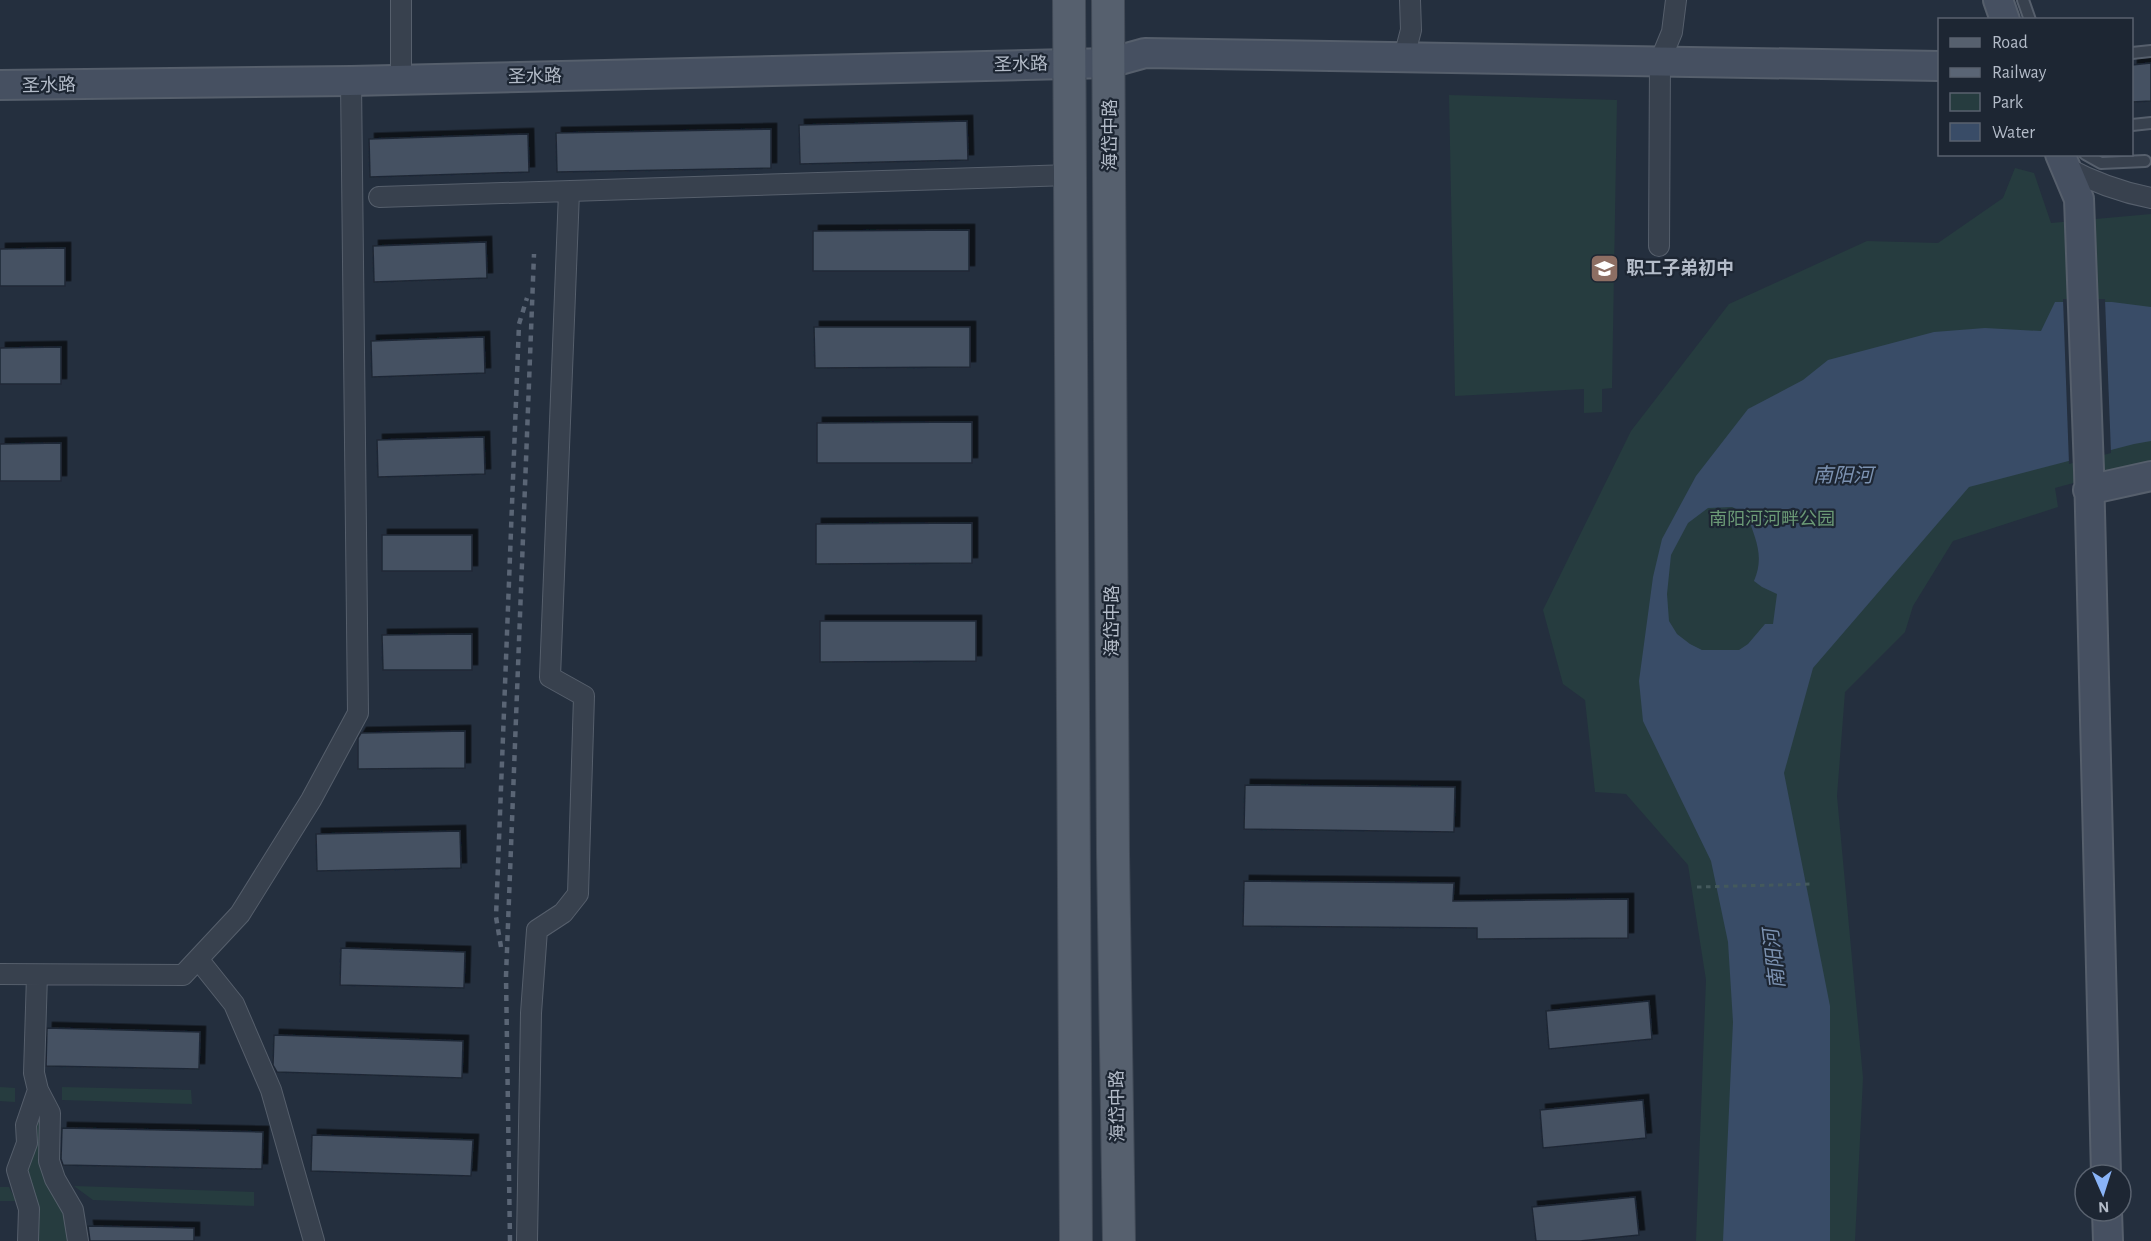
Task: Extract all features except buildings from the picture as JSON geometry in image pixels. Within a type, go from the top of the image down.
[{"type":"main road","points":[[1069,0],[1076,1241]]},
{"type":"main road","name":"海岱中路","points":[[1108,0],[1113,854],[1119,1241]]},
{"type":"street","points":[[401,0],[401,79]]},
{"type":"street","points":[[1404,57],[1411,30],[1410,0]]},
{"type":"street","points":[[1659,246],[1660,62],[1672,32],[1676,0]]},
{"type":"street","points":[[1998,0],[2004,18]]},
{"type":"street","name":"圣水路","points":[[0,86],[351,81],[1109,63],[1145,53],[1938,66]]},
{"type":"street","points":[[0,974],[183,975],[240,914],[311,800],[358,713],[351,81]]},
{"type":"street","points":[[2070,159],[2088,179],[2116,190],[2151,198]]},
{"type":"street","points":[[2070,159],[2079,199],[2089,480],[2106,1163]]},
{"type":"street","points":[[378,197],[1070,175]]},
{"type":"street","points":[[527,1241],[531,1013],[537,930],[563,913],[578,894],[584,696],[550,677],[569,192]]},
{"type":"street","points":[[2089,480],[2151,477]]},
{"type":"street","points":[[198,959],[234,1004],[272,1090],[314,1241]]},
{"type":"street","points":[[37,975],[34,1073],[38,1090],[50,1113],[48,1161],[73,1210],[78,1241]]},
{"type":"street","points":[[28,1241],[29,1209],[17,1170],[27,1143],[27,1125],[38,1090]]},
{"type":"street","points":[[2107,1223],[2108,1241]]},
{"type":"lane","points":[[2023,0],[2029,18]]},
{"type":"lane","points":[[2133,53],[2151,51]]},
{"type":"lane","points":[[2133,125],[2151,123]]},
{"type":"lane","points":[[2070,159],[2101,163],[2145,161]]},
{"type":"path","points":[[1697,887],[1814,885]]},
{"type":"green space","points":[[1449,95],[1617,100],[1612,388],[1602,389],[1602,412],[1584,413],[1584,389],[1455,396]]},
{"type":"green space","name":"南阳河河畔公园","points":[[2015,168],[2034,173],[2051,223],[2151,214],[2151,462],[2055,488],[2058,507],[1953,541],[1913,606],[1905,632],[1845,692],[1837,796],[1863,1078],[1855,1241],[1696,1241],[1706,980],[1688,865],[1626,794],[1595,792],[1585,700],[1563,684],[1543,610],[1631,431],[1729,304],[1867,241],[1938,243],[2003,198]]},
{"type":"green space","points":[[0,1087],[15,1088],[15,1102],[0,1101]]},
{"type":"green space","points":[[62,1087],[191,1090],[192,1104],[62,1100]]},
{"type":"green space","points":[[38,1090],[51,1128],[78,1241],[28,1241],[24,1190]]},
{"type":"green space","points":[[74,1186],[254,1192],[254,1206],[93,1200]]},
{"type":"green space","points":[[0,1187],[9,1187],[16,1201],[0,1201]]},
{"type":"water","name":"南阳河","points":[[2055,302],[2112,302],[2151,307],[2151,441],[1969,487],[1813,668],[1784,773],[1830,1006],[1830,1241],[1723,1241],[1733,1022],[1728,942],[1711,861],[1643,721],[1639,681],[1653,577],[1662,539],[1696,476],[1748,409],[1803,380],[1828,360],[1934,332],[1985,328],[2041,331]],"holes":[[[1732,507],[1747,514],[1759,555],[1754,581],[1777,594],[1773,624],[1765,624],[1748,644],[1739,650],[1702,650],[1677,634],[1669,621],[1667,594],[1671,555],[1688,523],[1708,508]]]},
{"type":"pier","points":[[2063,299],[2105,299],[2111,453],[2069,464]]},
{"type":"railway","points":[[510,1241],[506,976],[534,254]]},
{"type":"railway","points":[[501,947],[496,917],[519,324],[527,298]]},
{"type":"place","name":"职工子弟初中","points":[[1605,268]]}]
